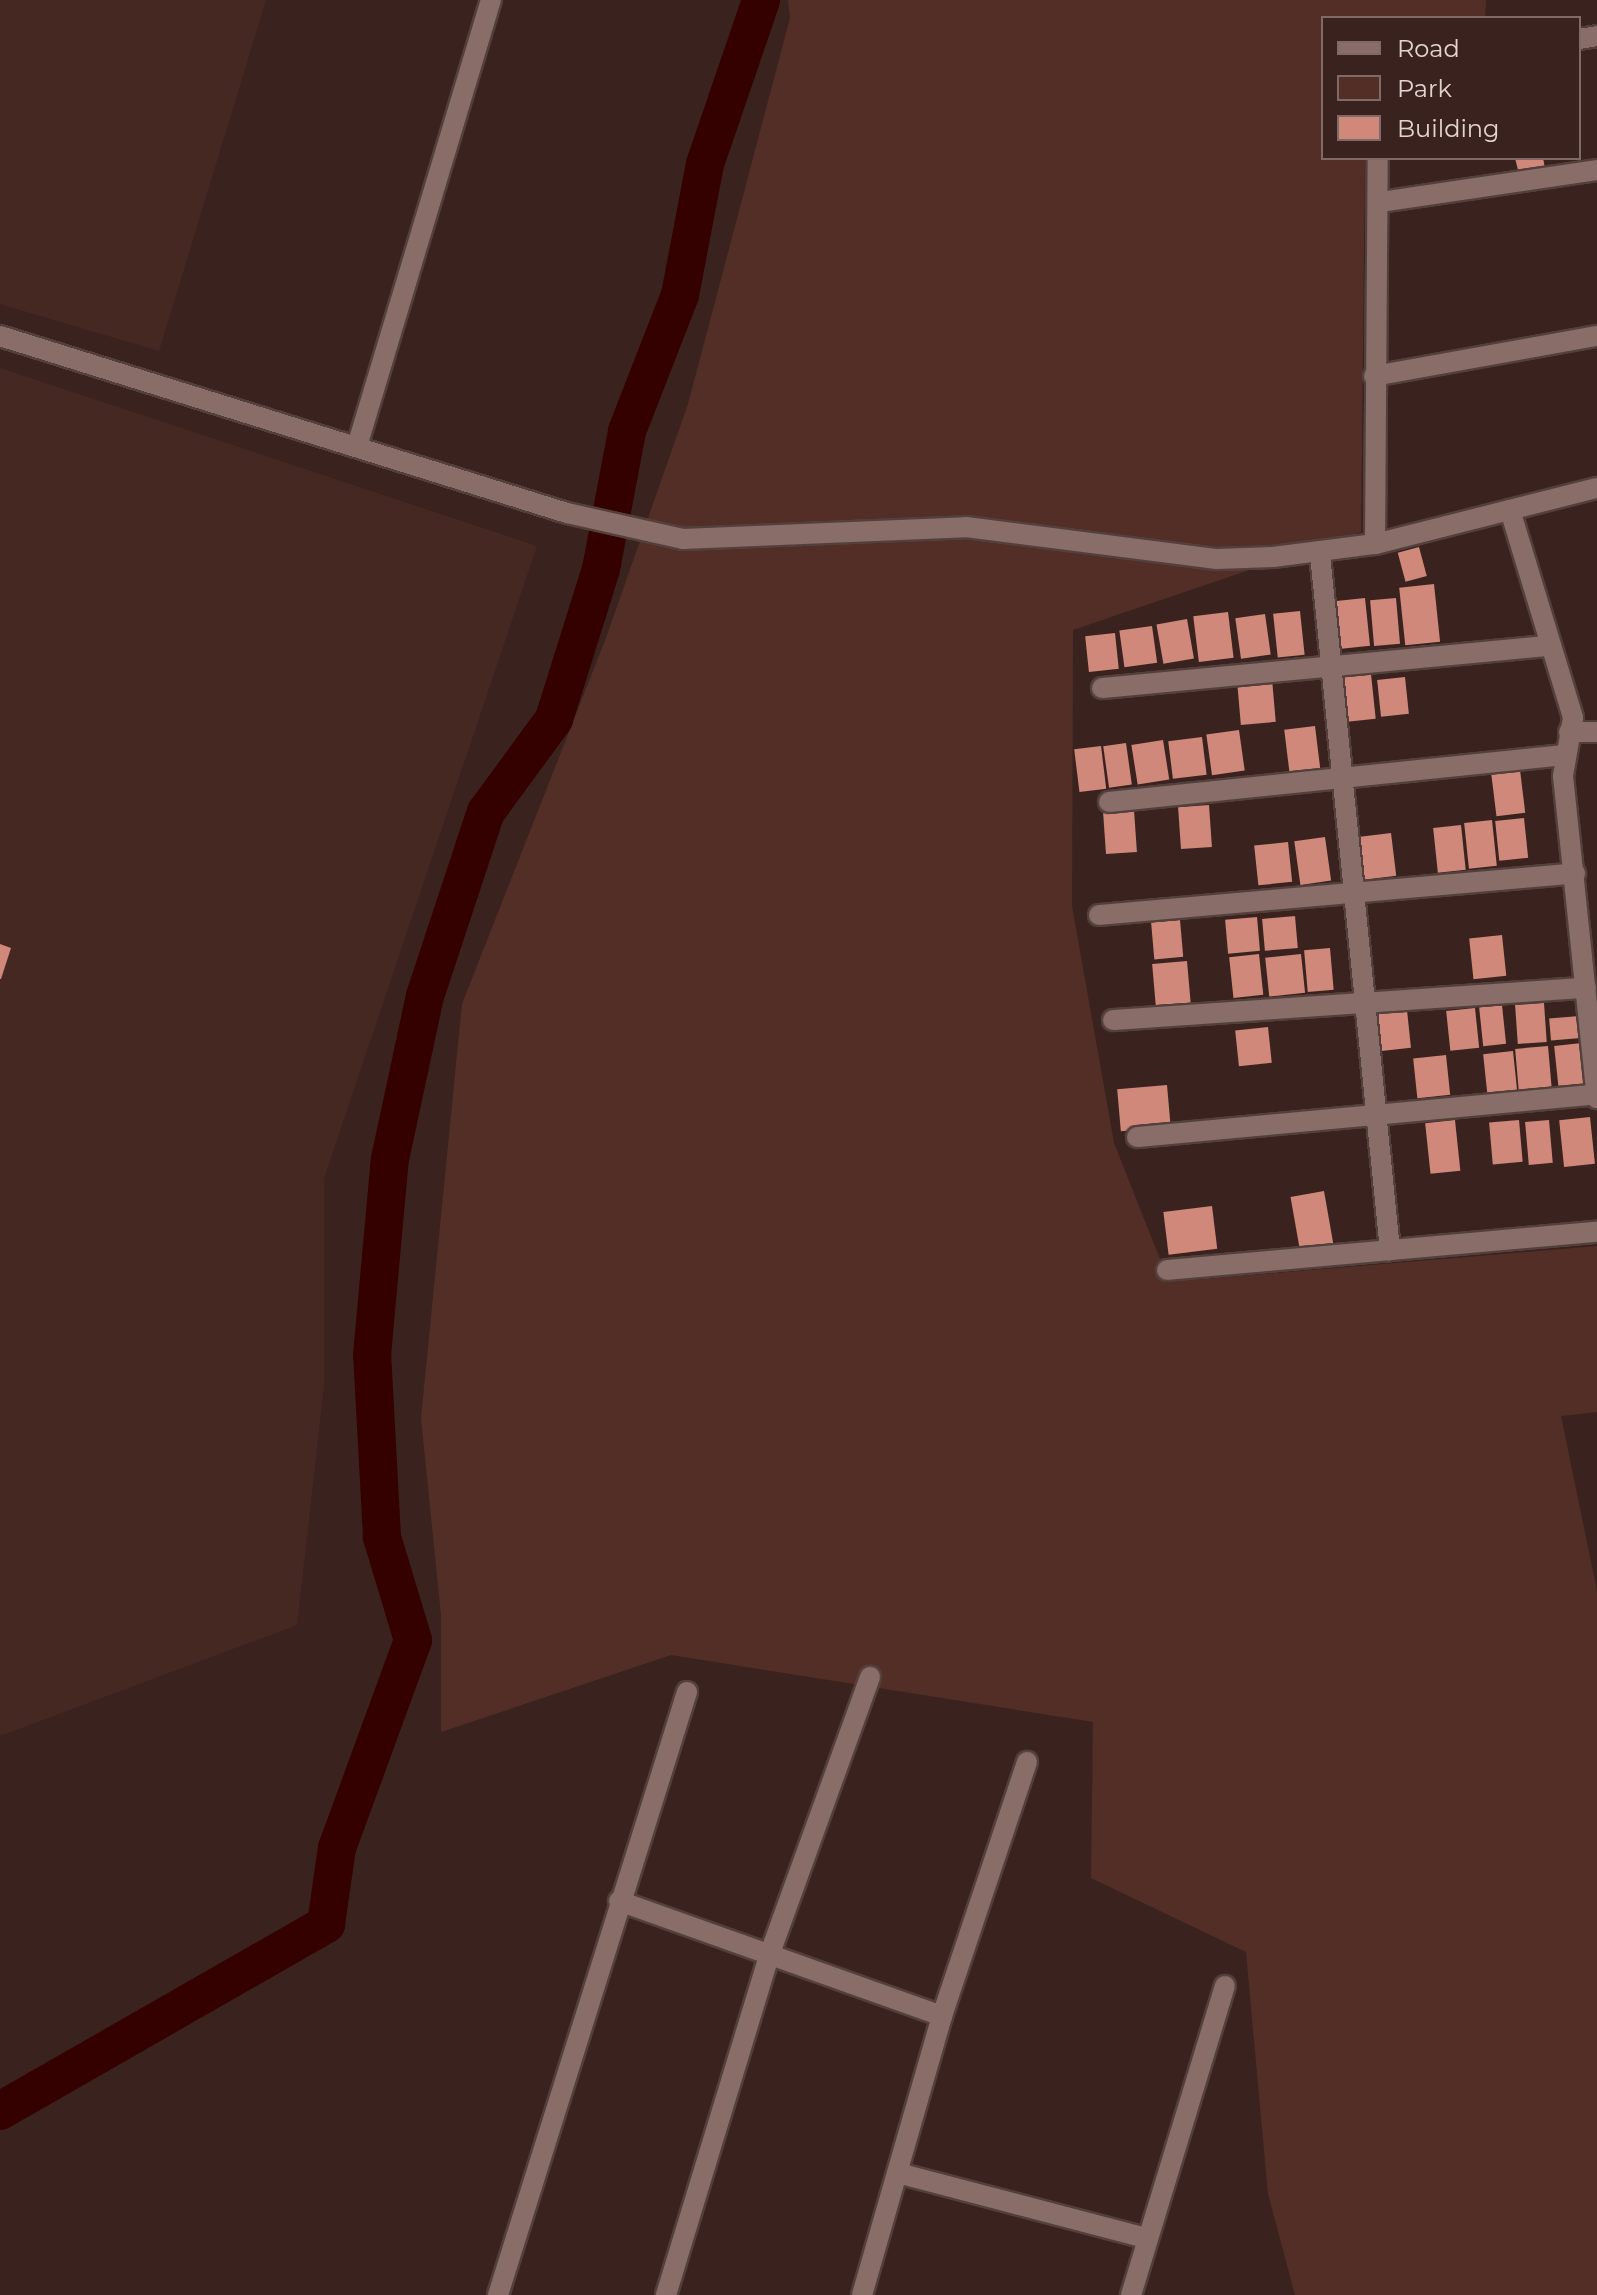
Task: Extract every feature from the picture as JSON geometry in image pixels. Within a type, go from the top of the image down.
[{"type":"street","points":[[358,443],[491,0]]},
{"type":"street","points":[[1375,544],[1374,376],[1381,202],[1378,160]]},
{"type":"street","points":[[1381,202],[1597,170]]},
{"type":"street","points":[[0,336],[358,443],[567,513],[683,539],[966,527],[1217,559],[1320,554],[1375,544],[1597,488]]},
{"type":"street","points":[[1374,376],[1597,336]]},
{"type":"street","points":[[1137,1137],[1376,1113],[1597,1096],[1562,755],[1569,732],[1571,705],[1547,646],[1510,510]]},
{"type":"street","points":[[1320,554],[1390,1250]]},
{"type":"street","points":[[1102,688],[1547,646]]},
{"type":"street","points":[[1569,732],[1597,732]]},
{"type":"street","points":[[1109,802],[1342,781],[1562,755]]},
{"type":"street","points":[[1099,915],[1355,895],[1575,873]]},
{"type":"street","points":[[1113,1020],[1586,988]]},
{"type":"street","points":[[1167,1270],[1597,1232]]},
{"type":"street","points":[[666,2295],[769,1956],[870,1677]]},
{"type":"street","points":[[498,2295],[687,1692]]},
{"type":"street","points":[[862,2295],[942,2016],[1027,1762]]},
{"type":"street","points":[[619,1901],[942,2016]]},
{"type":"street","points":[[1131,2295],[1225,1986]]},
{"type":"street","points":[[898,2173],[1146,2238]]},
{"type":"shaded area","points":[[0,0],[266,0],[159,351],[0,304]]},
{"type":"shaded area","points":[[0,368],[537,546],[324,1178],[324,1386],[297,1625],[0,1736]]},
{"type":"green space","points":[[788,0],[1486,0],[1485,16],[1321,16],[1321,160],[1365,160],[1361,532],[1073,630],[1072,906],[1114,1143],[1169,1282],[1597,1246],[1597,1412],[1561,1416],[1597,1591],[1597,2295],[1295,2295],[1268,2194],[1246,1952],[1091,1878],[1093,1722],[671,1655],[441,1732],[441,1615],[421,1418],[462,1004],[606,638],[688,404],[790,18]]},
{"type":"building","points":[[1516,160],[1543,160],[1545,168],[1519,174]]},
{"type":"building","points":[[1419,547],[1427,576],[1406,582],[1398,553]]},
{"type":"building","points":[[1434,584],[1440,642],[1405,645],[1399,588]]},
{"type":"building","points":[[1365,598],[1370,646],[1339,649],[1334,601]]},
{"type":"building","points":[[1396,598],[1400,644],[1374,646],[1370,600]]},
{"type":"building","points":[[1300,611],[1305,655],[1278,658],[1273,614]]},
{"type":"building","points":[[1228,612],[1234,658],[1199,662],[1193,616]]},
{"type":"building","points":[[1265,614],[1271,655],[1241,659],[1235,618]]},
{"type":"building","points":[[1187,619],[1194,658],[1163,664],[1156,624]]},
{"type":"building","points":[[1152,626],[1157,663],[1124,667],[1119,631]]},
{"type":"building","points":[[1115,633],[1119,669],[1089,672],[1085,636]]},
{"type":"building","points":[[1371,674],[1376,719],[1345,722],[1340,677]]},
{"type":"building","points":[[1405,677],[1409,714],[1381,717],[1377,680]]},
{"type":"building","points":[[1272,679],[1276,722],[1241,725],[1237,682]]},
{"type":"building","points":[[1315,726],[1320,769],[1289,772],[1284,730]]},
{"type":"building","points":[[1239,730],[1245,771],[1212,775],[1206,735]]},
{"type":"building","points":[[1202,737],[1207,775],[1173,779],[1168,741]]},
{"type":"building","points":[[1163,740],[1169,780],[1138,785],[1131,745]]},
{"type":"building","points":[[1126,743],[1132,785],[1109,788],[1103,746]]},
{"type":"building","points":[[1101,746],[1106,789],[1079,792],[1074,749]]},
{"type":"building","points":[[1520,770],[1525,813],[1496,816],[1491,774]]},
{"type":"building","points":[[1209,805],[1212,847],[1181,849],[1178,807]]},
{"type":"building","points":[[1134,810],[1137,852],[1106,854],[1103,812]]},
{"type":"building","points":[[1524,818],[1528,858],[1499,861],[1495,821]]},
{"type":"building","points":[[1492,820],[1497,866],[1469,869],[1464,823]]},
{"type":"building","points":[[1461,825],[1466,870],[1438,873],[1433,828]]},
{"type":"building","points":[[1391,833],[1396,876],[1363,880],[1358,837]]},
{"type":"building","points":[[1325,837],[1331,881],[1300,885],[1294,841]]},
{"type":"building","points":[[1288,842],[1292,882],[1258,885],[1254,846]]},
{"type":"building","points":[[1295,916],[1298,948],[1265,951],[1262,919]]},
{"type":"building","points":[[1257,917],[1260,951],[1228,954],[1225,920]]},
{"type":"building","points":[[1180,920],[1183,957],[1154,959],[1151,923]]},
{"type":"building","points":[[1502,935],[1506,976],[1473,979],[1469,938]]},
{"type":"building","points":[[0,944],[11,948],[1,979],[0,979]]},
{"type":"building","points":[[1330,948],[1334,990],[1308,992],[1304,950]]},
{"type":"building","points":[[1259,954],[1263,995],[1233,998],[1229,957]]},
{"type":"building","points":[[1301,954],[1305,993],[1269,997],[1265,958]]},
{"type":"building","points":[[1187,961],[1191,1003],[1156,1006],[1152,964]]},
{"type":"building","points":[[1544,1003],[1547,1042],[1518,1044],[1515,1005]]},
{"type":"building","points":[[1502,1005],[1506,1044],[1483,1046],[1479,1007]]},
{"type":"building","points":[[1475,1008],[1479,1048],[1450,1051],[1446,1011]]},
{"type":"building","points":[[1407,1010],[1411,1048],[1379,1051],[1375,1013]]},
{"type":"building","points":[[1579,1016],[1581,1038],[1551,1041],[1549,1019]]},
{"type":"building","points":[[1268,1027],[1272,1063],[1239,1066],[1235,1030]]},
{"type":"building","points":[[1582,1043],[1586,1084],[1558,1087],[1554,1046]]},
{"type":"building","points":[[1548,1046],[1552,1088],[1519,1091],[1515,1049]]},
{"type":"building","points":[[1513,1051],[1517,1090],[1487,1093],[1483,1054]]},
{"type":"building","points":[[1446,1055],[1450,1095],[1417,1098],[1413,1058]]},
{"type":"building","points":[[1167,1085],[1171,1127],[1121,1131],[1117,1089]]},
{"type":"building","points":[[1590,1117],[1595,1164],[1564,1167],[1559,1120]]},
{"type":"building","points":[[1455,1120],[1460,1171],[1430,1174],[1425,1123]]},
{"type":"building","points":[[1519,1120],[1523,1162],[1493,1164],[1489,1123]]},
{"type":"building","points":[[1549,1120],[1553,1163],[1529,1165],[1525,1122]]},
{"type":"building","points":[[1324,1191],[1333,1244],[1300,1250],[1291,1197]]},
{"type":"building","points":[[1212,1206],[1217,1249],[1169,1255],[1163,1212]]},
{"type":"waterway","points":[[0,2111],[326,1924],[337,1848],[413,1640],[382,1537],[372,1355],[390,1159],[425,996],[486,812],[554,719],[601,569],[627,431],[680,295],[705,164],[761,0]]}]
